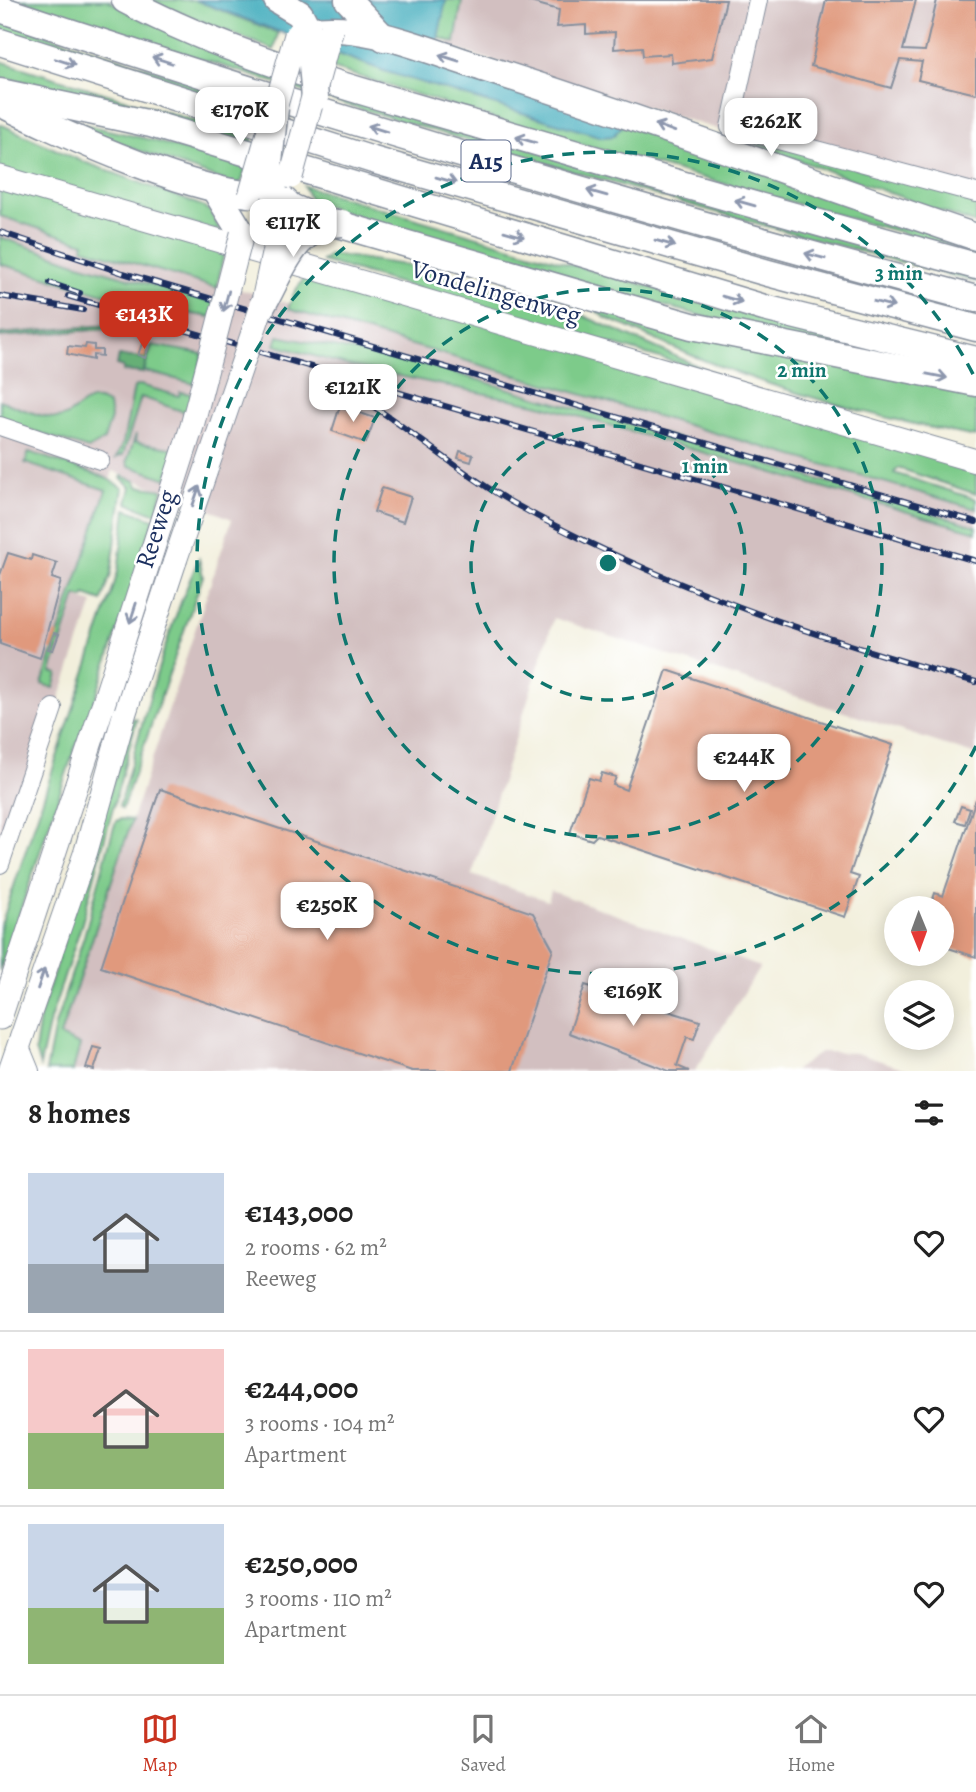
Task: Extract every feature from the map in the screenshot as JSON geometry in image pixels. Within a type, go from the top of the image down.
[{"type":"highway","name":"A15","points":[[125,0],[235,51],[778,213],[976,266]]},
{"type":"highway","points":[[277,0],[308,22],[384,38],[592,102],[976,237]]},
{"type":"highway","points":[[348,0],[384,38]]},
{"type":"highway","name":"A15","points":[[0,9],[383,131],[771,244],[976,299]]},
{"type":"highway","points":[[308,22],[315,98]]},
{"type":"highway","name":"A15","points":[[0,42],[373,160],[768,273],[976,328]]},
{"type":"highway","name":"A15","points":[[0,92],[151,124],[764,308],[976,360]]},
{"type":"highway","points":[[0,103],[90,145],[214,188],[275,191],[309,215],[702,329],[976,383]]},
{"type":"highway","points":[[275,108],[269,162],[275,191]]},
{"type":"highway","points":[[214,188],[242,234]]},
{"type":"highway","points":[[262,306],[300,239],[322,225],[342,223]]},
{"type":"main road","points":[[275,108],[308,22],[340,0]]},
{"type":"main road","name":"Reeweg","points":[[10,1071],[86,851],[114,708],[242,234],[275,191],[315,98]]},
{"type":"main road","name":"Vondelingenweg","points":[[0,177],[976,461]]},
{"type":"main road","name":"Reeweg","points":[[0,1018],[262,306],[275,191]]},
{"type":"street","points":[[758,0],[730,127],[976,193]]},
{"type":"street","points":[[0,426],[100,460]]},
{"type":"street","points":[[0,864],[53,708]]},
{"type":"street","points":[[19,1044],[30,1071]]},
{"type":"shaded area","points":[[421,0],[976,0],[976,201],[743,137],[452,48]]},
{"type":"shaded area","points":[[0,216],[100,249],[976,502],[976,755],[554,618],[472,875],[548,901],[551,891],[760,967],[695,1071],[73,1071],[80,1045],[60,1036],[232,519],[113,471],[72,596],[93,603],[0,867]]},
{"type":"shaded area","points":[[821,1052],[856,1053],[912,1071],[794,1071]]},
{"type":"green space","points":[[20,0],[108,0],[146,21],[976,272],[976,282],[736,217],[376,114]]},
{"type":"green space","points":[[148,0],[195,0],[278,33],[274,50]]},
{"type":"green space","points":[[446,0],[462,0],[455,43],[437,37]]},
{"type":"green space","points":[[0,20],[261,104],[259,113],[0,30]]},
{"type":"green space","points":[[335,53],[387,72],[602,137],[613,136],[623,125],[976,246],[976,253],[536,132],[332,68]]},
{"type":"green space","points":[[0,61],[253,139],[251,146],[34,88],[34,83],[0,78]]},
{"type":"green space","points":[[29,112],[152,140],[246,168],[242,181],[236,185]]},
{"type":"green space","points":[[0,124],[79,160],[200,205],[210,211],[221,232],[0,169]]},
{"type":"green space","points":[[756,141],[976,199],[976,224],[756,145]]},
{"type":"green space","points":[[0,182],[225,248],[217,288],[83,248],[84,243],[0,216]]},
{"type":"green space","points":[[304,186],[594,271],[976,375],[786,338],[480,257],[311,201]]},
{"type":"green space","points":[[0,237],[79,264],[215,303],[211,317],[145,306],[0,264]]},
{"type":"green space","points":[[330,254],[405,265],[579,314],[716,374],[322,261]]},
{"type":"green space","points":[[309,271],[976,465],[976,494],[898,468],[894,473],[976,499],[976,509],[288,309],[294,293]]},
{"type":"green space","points":[[596,310],[976,393],[976,437],[887,418],[755,379],[669,346],[606,318]]},
{"type":"green space","points":[[120,324],[158,329],[157,332],[120,328],[0,337],[0,334]]},
{"type":"green space","points":[[278,336],[431,366],[976,526],[976,532],[540,405],[346,365],[275,345]]},
{"type":"green space","points":[[152,345],[203,354],[195,384],[144,371]]},
{"type":"green space","points":[[152,345],[143,373],[123,371],[123,367],[117,365],[119,356],[145,358]]},
{"type":"green space","points":[[140,385],[179,396],[180,392],[192,394],[187,413],[141,397],[123,455],[116,458],[123,443],[134,387]]},
{"type":"green space","points":[[0,400],[54,418],[69,414],[87,402],[100,400],[109,405],[111,418],[104,440],[88,449],[0,420]]},
{"type":"green space","points":[[136,434],[135,442],[176,449],[167,479],[129,466],[127,461]]},
{"type":"green space","points":[[29,452],[104,477],[123,488],[111,574],[102,601],[85,595],[84,598],[76,596],[51,672],[58,674],[54,688],[42,684],[106,490],[25,463]]},
{"type":"green space","points":[[122,476],[136,481],[138,486],[163,490],[156,514],[127,503],[131,487]]},
{"type":"green space","points":[[126,509],[154,519],[88,721],[75,748],[0,971],[0,928],[111,595],[118,571]]},
{"type":"green space","points":[[199,559],[203,576],[122,809],[119,806],[154,681]]},
{"type":"green space","points":[[133,718],[137,719],[82,923],[50,1020],[40,1066],[35,1051],[40,1017]]},
{"type":"green space","points":[[132,820],[60,1036],[80,1045],[73,1071],[46,1071],[55,1025],[84,936],[113,830],[116,821]]},
{"type":"water","points":[[195,0],[446,0],[437,43],[623,125],[613,136],[602,137],[387,72]]},
{"type":"building","points":[[523,0],[726,0],[712,58],[672,63],[671,54],[643,56],[642,47],[614,49],[615,32],[586,34],[586,25],[557,27],[559,10]]},
{"type":"building","points":[[826,0],[916,0],[903,50],[925,51],[937,0],[976,0],[976,94],[918,80],[922,62],[900,60],[891,88],[811,66]]},
{"type":"building","points":[[86,344],[94,345],[94,350],[102,350],[102,356],[93,355],[93,360],[67,354],[68,346],[85,348]]},
{"type":"building","points":[[142,344],[149,346],[145,358],[138,355]]},
{"type":"building","points":[[340,406],[375,418],[366,443],[332,431]]},
{"type":"building","points":[[460,451],[473,455],[471,462],[458,458]]},
{"type":"building","points":[[382,488],[411,497],[403,522],[374,512]]},
{"type":"building","points":[[8,553],[31,560],[32,555],[57,563],[52,578],[61,581],[40,658],[0,644],[0,575]]},
{"type":"building","points":[[54,633],[59,634],[53,650],[48,649]]},
{"type":"building","points":[[667,670],[893,745],[850,874],[859,877],[845,917],[597,835],[592,840],[570,833],[589,778],[599,781],[602,773],[616,777],[613,785],[626,790]]},
{"type":"building","points":[[160,789],[533,913],[553,949],[512,1071],[412,1071],[101,967]]},
{"type":"building","points":[[976,799],[976,957],[954,950],[954,896],[943,896]]},
{"type":"building","points":[[961,806],[970,809],[965,824],[955,821]]},
{"type":"building","points":[[585,985],[700,1021],[694,1039],[687,1037],[677,1066],[689,1071],[669,1071],[569,1033]]},
{"type":"building","points":[[93,1047],[101,1049],[94,1070],[86,1068]]},
{"type":"railway","points":[[0,232],[123,273],[976,522]]},
{"type":"railway","points":[[50,283],[80,293]]},
{"type":"railway","points":[[0,296],[83,310]]},
{"type":"railway","points":[[68,296],[976,561]]},
{"type":"railway","points":[[325,378],[397,422],[464,472],[511,502],[623,559],[797,627],[976,682]]}]
